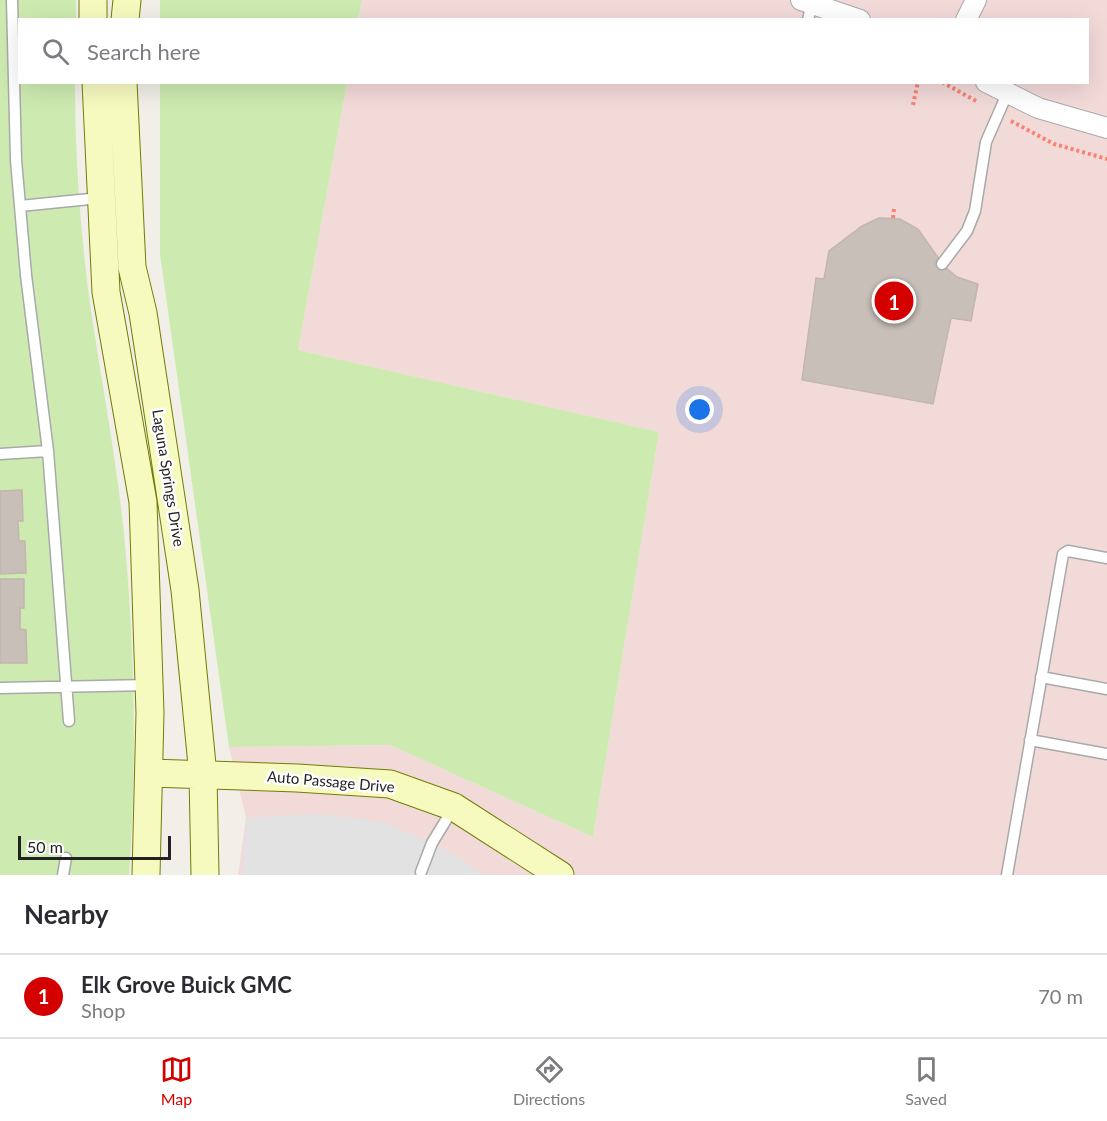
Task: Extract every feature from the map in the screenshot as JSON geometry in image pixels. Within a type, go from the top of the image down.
[{"type":"street","points":[[93,0],[93,18]]},
{"type":"street","points":[[125,18],[127,0]]},
{"type":"street","points":[[967,18],[976,0]]},
{"type":"street","points":[[807,7],[852,18]]},
{"type":"street","name":"Laguna Springs Drive","points":[[96,84],[106,292],[143,502],[150,685],[150,773],[146,875]]},
{"type":"street","name":"Laguna Springs Drive","points":[[123,84],[132,267],[142,313],[185,590],[203,775],[206,875]]},
{"type":"street","points":[[990,84],[1038,108],[1107,128]]},
{"type":"street","name":"Auto Passage Drive","points":[[150,773],[390,784],[454,807],[560,875]]},
{"type":"lane","points":[[12,0],[16,160],[48,451],[69,721]]},
{"type":"lane","points":[[942,264],[967,231],[975,211],[986,141],[1007,94]]},
{"type":"lane","points":[[20,206],[102,198]]},
{"type":"lane","points":[[0,454],[48,451]]},
{"type":"lane","points":[[1007,875],[1063,554],[1068,551],[1107,558]]},
{"type":"lane","points":[[1041,677],[1107,689]]},
{"type":"lane","points":[[0,688],[150,685]]},
{"type":"lane","points":[[1030,740],[1107,754]]},
{"type":"lane","points":[[421,872],[432,843],[454,807]]},
{"type":"lane","points":[[63,875],[66,858]]},
{"type":"path","points":[[913,105],[918,84]]},
{"type":"path","points":[[946,84],[1054,144],[1107,159]]},
{"type":"path","points":[[893,218],[894,209]]},
{"type":"shaded area","points":[[362,0],[1107,0],[1107,875],[238,875],[246,818],[229,747],[390,745],[593,837],[659,432],[298,350],[347,84],[1089,84],[1089,18],[358,18]]},
{"type":"shaded area","points":[[318,814],[383,822],[444,849],[485,875],[242,875],[246,818]]},
{"type":"green space","points":[[0,0],[76,0],[76,18],[18,18],[18,84],[75,84],[77,163],[86,270],[117,474],[128,577],[133,662],[134,747],[129,875],[0,875]]},
{"type":"green space","points":[[160,0],[362,0],[358,18],[160,18]]},
{"type":"green space","points":[[160,84],[347,84],[298,350],[659,432],[593,837],[390,745],[229,747],[160,254]]},
{"type":"building","points":[[879,218],[900,219],[918,229],[944,266],[957,277],[978,284],[971,321],[951,318],[933,404],[802,380],[816,278],[824,279],[829,251],[862,226]]},
{"type":"building","points":[[22,490],[23,521],[18,521],[19,541],[25,541],[26,573],[0,574],[0,491]]},
{"type":"building","points":[[0,579],[24,579],[24,608],[20,608],[20,629],[26,630],[27,663],[0,663]]},
{"type":"place","name":"Elk Grove Buick GMC","points":[[894,301]]}]
